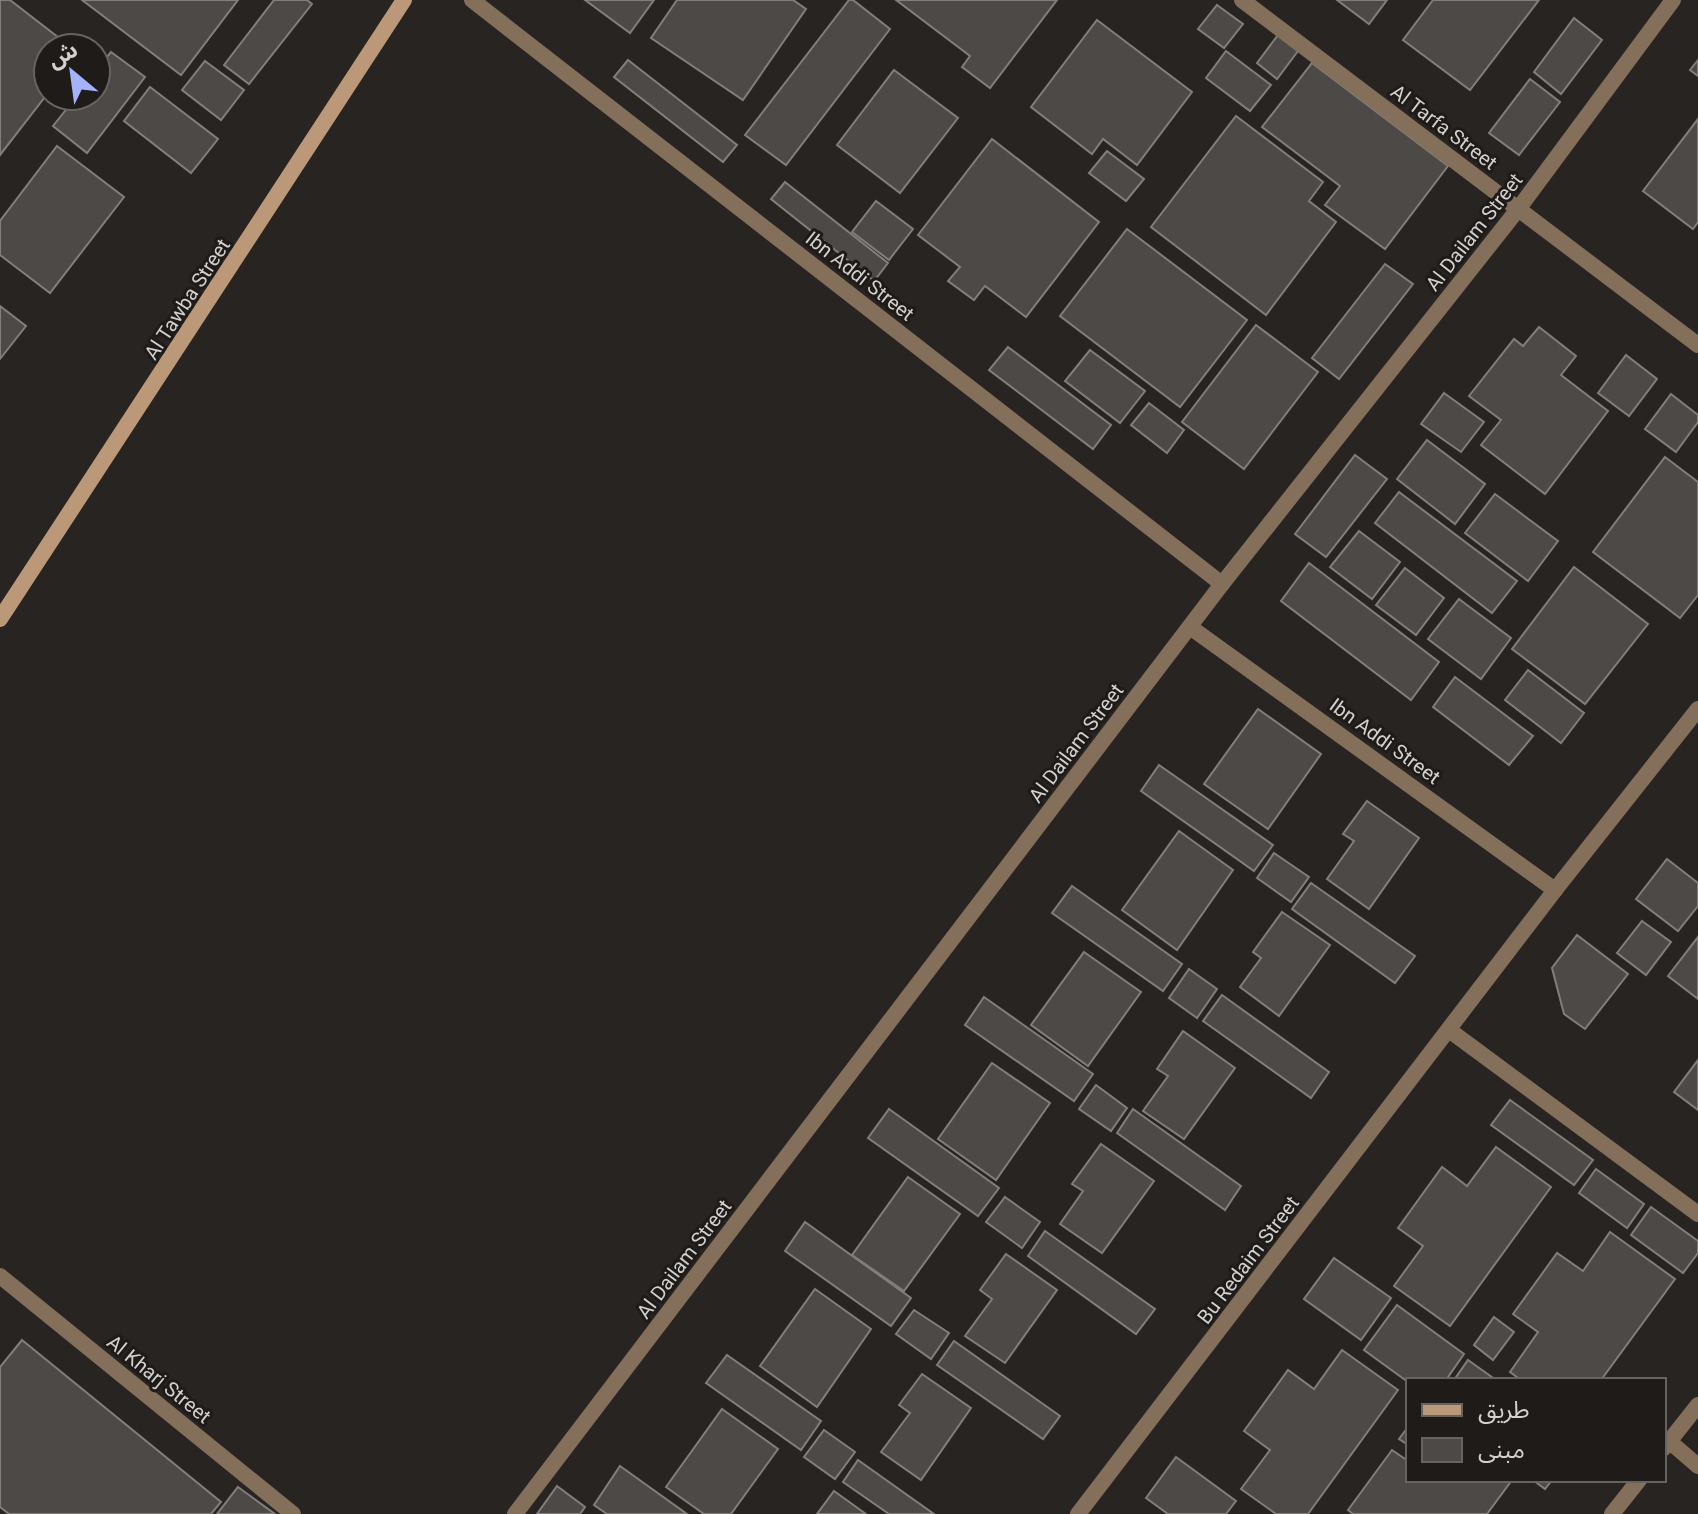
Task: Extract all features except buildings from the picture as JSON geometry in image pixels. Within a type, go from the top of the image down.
[{"type":"street","name":"Al Tawba Street","points":[[0,619],[404,0]]},
{"type":"street","name":"Ibn Addi Street","points":[[472,0],[1222,584]]},
{"type":"street","name":"Al Tarfa Street","points":[[1242,0],[1698,345]]},
{"type":"street","name":"Al Dailam Street","points":[[515,1514],[1222,584],[1519,208],[1673,0]]},
{"type":"street","name":"Ibn Addi Street","points":[[1190,627],[1555,890]]},
{"type":"street","name":"Bu Redaim Street","points":[[1078,1514],[1555,890],[1698,709]]},
{"type":"street","points":[[1449,1030],[1698,1214]]},
{"type":"street","name":"Al Kharj Street","points":[[0,1276],[293,1514]]},
{"type":"street","points":[[1698,1405],[1667,1445],[1698,1466]]},
{"type":"street","points":[[1612,1514],[1637,1482]]}]
